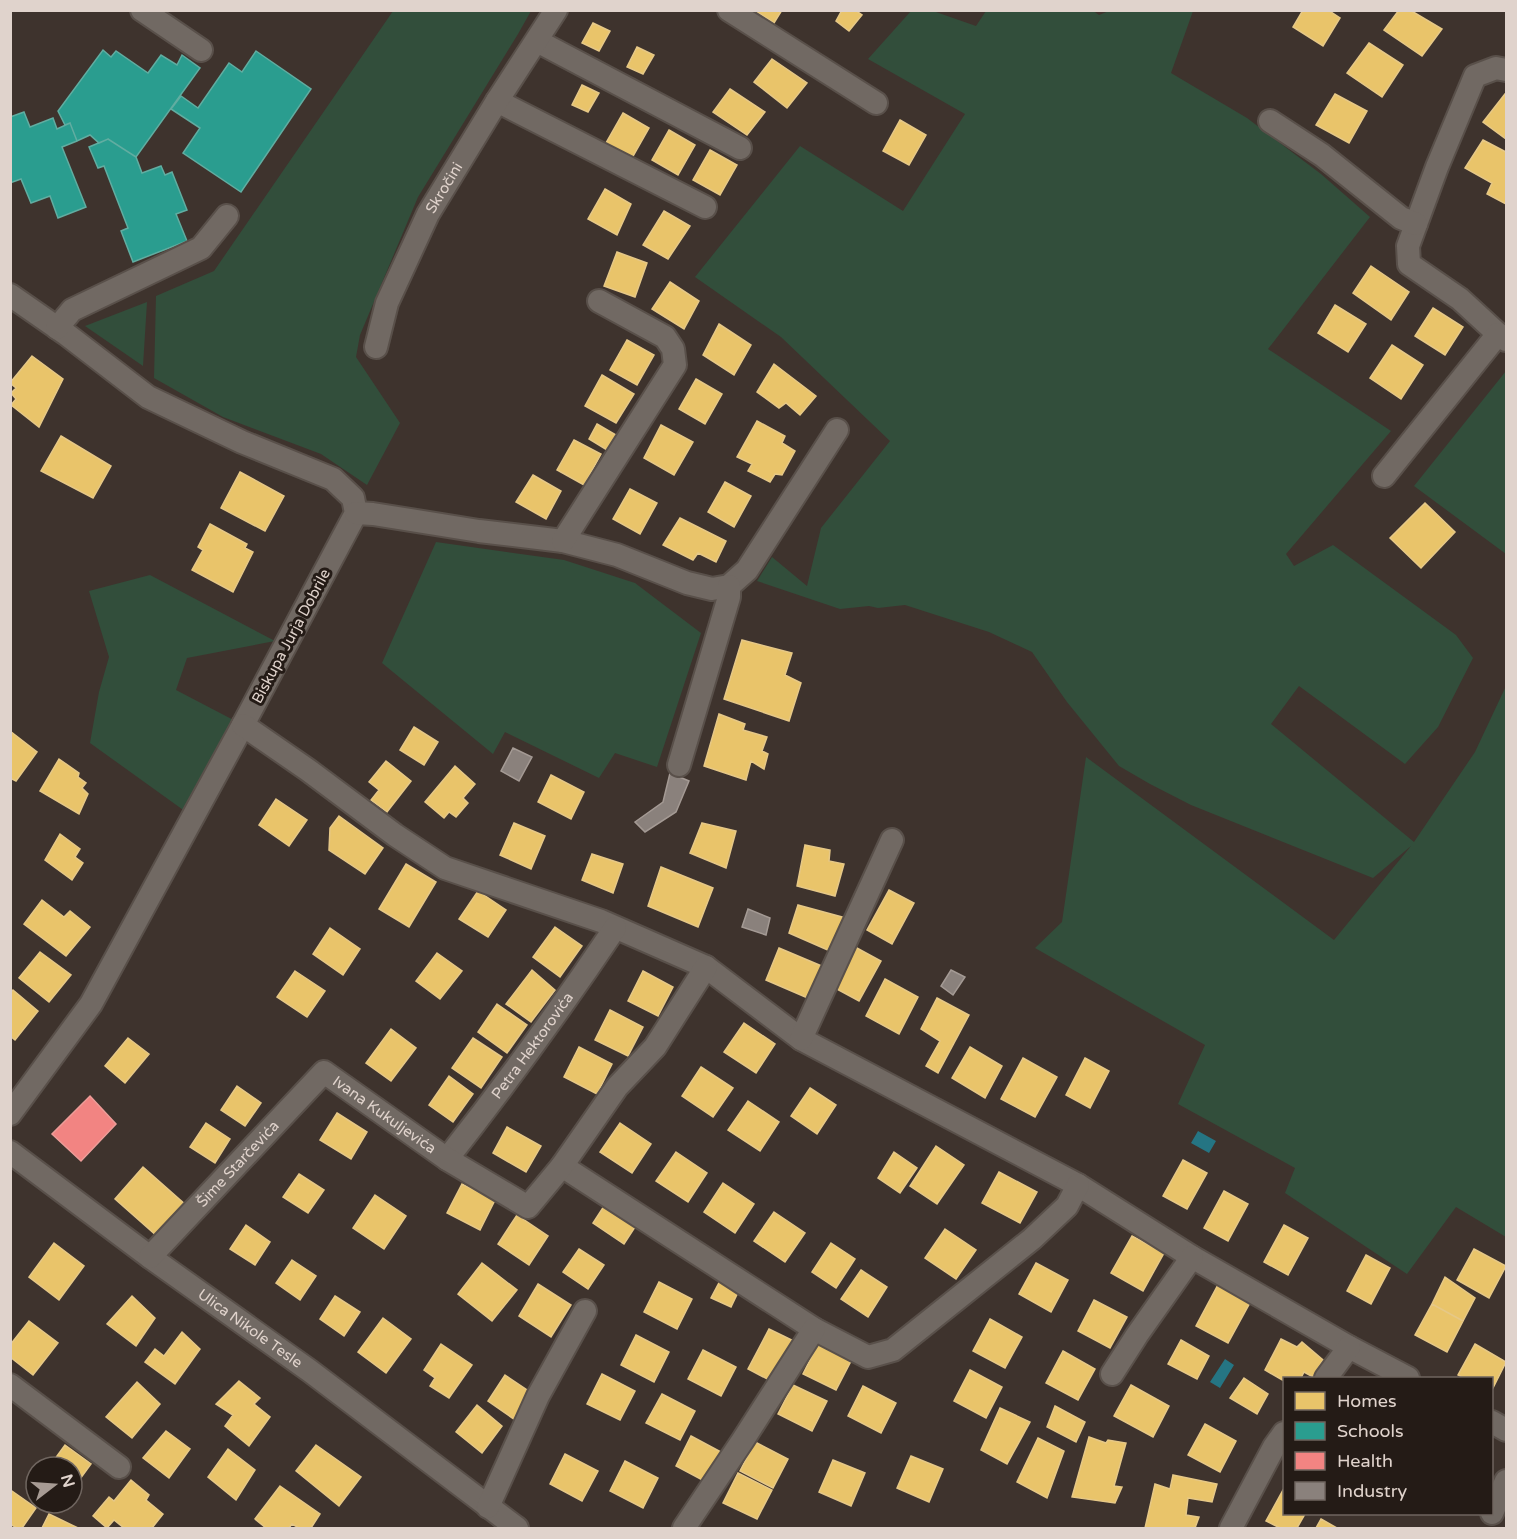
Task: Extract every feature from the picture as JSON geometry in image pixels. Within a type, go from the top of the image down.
[{"type":"street","points":[[142,10],[201,50]]},
{"type":"street","name":"Skročini","points":[[376,347],[387,303],[428,214],[556,10]]},
{"type":"street","points":[[729,10],[876,103]]},
{"type":"street","points":[[537,41],[740,148]]},
{"type":"street","points":[[1384,476],[1502,337],[1460,299],[1409,264],[1408,246],[1437,167],[1475,76],[1496,68],[1506,70]]},
{"type":"street","points":[[498,101],[705,207]]},
{"type":"street","points":[[1270,122],[1322,155],[1401,218],[1416,224]]},
{"type":"street","points":[[57,328],[72,310],[201,248],[227,216]]},
{"type":"street","points":[[10,295],[148,398],[242,442],[333,479],[353,498],[356,513],[562,542],[617,555],[687,583],[712,589],[729,586],[747,570],[837,430]]},
{"type":"street","points":[[562,542],[675,366],[673,349],[665,337],[599,302]]},
{"type":"street","name":"Biskupa Jurja Dobrile","points":[[10,1114],[91,1004],[356,513]]},
{"type":"street","points":[[680,765],[729,597],[729,586]]},
{"type":"street","points":[[243,725],[395,835],[445,868],[601,921],[706,967],[801,1039],[1078,1185],[1192,1257],[1406,1377]]},
{"type":"street","points":[[801,1039],[892,840]]},
{"type":"street","name":"Petra Hektorovića","points":[[447,1159],[567,1000],[615,928]]},
{"type":"street","points":[[706,967],[655,1047],[617,1087],[562,1166],[814,1329],[868,1357],[893,1350],[1032,1239],[1067,1206],[1078,1185]]},
{"type":"street","name":"Ivana Kukuljevića","points":[[324,1072],[447,1159],[528,1207],[562,1166]]},
{"type":"street","name":"Šime Starčevića","points":[[150,1257],[324,1072]]},
{"type":"street","name":"Ulica Nikole Tesle","points":[[10,1152],[150,1257],[310,1371],[517,1528]]},
{"type":"street","points":[[1112,1374],[1192,1257]]},
{"type":"street","points":[[488,1507],[538,1396],[585,1311]]},
{"type":"street","points":[[684,1528],[814,1329]]},
{"type":"street","points":[[1327,1377],[1349,1347]]},
{"type":"street","points":[[10,1385],[119,1467]]},
{"type":"street","points":[[1231,1528],[1283,1434]]},
{"type":"street","points":[[1493,1509],[1506,1481]]},
{"type":"green space","points":[[1092,10],[1099,15],[1109,11],[1193,11],[1171,73],[1247,118],[1321,174],[1370,217],[1268,349],[1391,431],[1286,554],[1294,566],[1333,545],[1456,635],[1473,658],[1438,727],[1405,764],[1299,686],[1271,724],[1414,842],[1475,752],[1506,686],[1506,1237],[1456,1207],[1407,1274],[1285,1193],[1295,1168],[1178,1104],[1205,1045],[1035,948],[1062,922],[1086,757],[1334,940],[1411,846],[1373,878],[1191,805],[1119,766],[1067,702],[1032,652],[989,632],[905,605],[840,609],[757,581],[772,557],[807,586],[821,528],[890,441],[781,337],[695,277],[800,146],[903,211],[965,114],[868,59],[911,11],[933,11],[976,26],[986,11]]},
{"type":"green space","points":[[393,11],[531,11],[418,197],[360,335],[356,357],[400,423],[367,485],[321,454],[223,417],[154,378],[156,296],[214,271]]},
{"type":"green space","points":[[147,302],[143,366],[85,326]]},
{"type":"green space","points":[[1506,371],[1506,554],[1414,486]]},
{"type":"green space","points":[[436,542],[564,560],[635,583],[701,633],[657,767],[615,753],[599,778],[505,732],[493,754],[382,663]]},
{"type":"green space","points":[[150,575],[275,641],[187,658],[176,690],[243,725],[193,817],[90,743],[99,692],[109,657],[89,591]]},
{"type":"water","points":[[1198,1131],[1216,1141],[1209,1153],[1191,1143]]},
{"type":"water","points":[[1225,1359],[1234,1365],[1220,1388],[1210,1382]]},
{"type":"building: Homes","points":[[754,10],[782,10],[774,23]]},
{"type":"building: Homes","points":[[842,10],[855,10],[862,15],[849,31],[836,21]]},
{"type":"building: Homes","points":[[1303,10],[1328,10],[1340,18],[1323,46],[1293,27]]},
{"type":"building: Homes","points":[[1399,10],[1410,10],[1442,29],[1422,56],[1384,30]]},
{"type":"building: Homes","points":[[593,23],[610,31],[599,51],[582,43]]},
{"type":"building: Homes","points":[[1369,43],[1403,65],[1382,97],[1347,73]]},
{"type":"building: Homes","points":[[637,47],[654,55],[643,74],[627,67]]},
{"type":"building: Homes","points":[[772,59],[807,83],[787,108],[754,82]]},
{"type":"building: Homes","points":[[582,85],[599,93],[588,112],[572,105]]},
{"type":"building: Homes","points":[[730,89],[765,112],[747,135],[713,112]]},
{"type":"building: Homes","points":[[1335,94],[1367,111],[1349,143],[1316,125]]},
{"type":"building: Homes","points":[[1505,94],[1506,96],[1506,139],[1483,122]]},
{"type":"building: Homes","points":[[623,113],[649,128],[632,158],[606,143]]},
{"type":"building: Homes","points":[[900,120],[926,135],[909,165],[883,151]]},
{"type":"building: Homes","points":[[669,130],[695,145],[678,175],[652,160]]},
{"type":"building: Homes","points":[[1483,140],[1506,152],[1506,204],[1487,194],[1492,183],[1465,168]]},
{"type":"building: Homes","points":[[710,150],[737,165],[720,195],[693,180]]},
{"type":"building: Homes","points":[[605,189],[631,204],[617,235],[588,219]]},
{"type":"building: Homes","points":[[664,211],[690,226],[668,259],[643,245]]},
{"type":"building: Homes","points":[[617,252],[647,263],[635,297],[604,286]]},
{"type":"building: Homes","points":[[1371,266],[1409,292],[1391,320],[1353,293]]},
{"type":"building: Homes","points":[[670,282],[699,301],[684,329],[652,309]]},
{"type":"building: Homes","points":[[1335,305],[1366,324],[1348,352],[1318,333]]},
{"type":"building: Homes","points":[[1433,308],[1463,327],[1445,355],[1415,336]]},
{"type":"building: Homes","points":[[719,324],[751,345],[734,375],[703,355]]},
{"type":"building: Homes","points":[[627,340],[654,355],[637,385],[610,370]]},
{"type":"building: Homes","points":[[1392,345],[1423,365],[1401,399],[1370,378]]},
{"type":"building: Homes","points":[[32,356],[63,379],[39,427],[11,405],[16,399],[11,393],[16,388],[10,383]]},
{"type":"building: Homes","points":[[774,364],[816,396],[800,415],[786,403],[779,408],[757,392]]},
{"type":"building: Homes","points":[[602,375],[634,394],[616,423],[585,406]]},
{"type":"building: Homes","points":[[696,379],[722,394],[705,424],[679,409]]},
{"type":"building: Homes","points":[[757,421],[785,436],[782,443],[795,451],[782,475],[775,474],[770,482],[748,471],[752,464],[737,457]]},
{"type":"building: Homes","points":[[597,424],[616,435],[607,450],[589,439]]},
{"type":"building: Homes","points":[[661,425],[693,442],[674,475],[644,458]]},
{"type":"building: Homes","points":[[61,436],[111,466],[93,498],[41,471]]},
{"type":"building: Homes","points":[[574,440],[601,454],[584,485],[557,470]]},
{"type":"building: Homes","points":[[240,472],[284,496],[265,531],[221,508]]},
{"type":"building: Homes","points":[[533,475],[561,491],[546,519],[516,502]]},
{"type":"building: Homes","points":[[725,482],[751,496],[734,527],[708,512]]},
{"type":"building: Homes","points":[[630,489],[657,503],[640,534],[613,519]]},
{"type":"building: Homes","points":[[1425,503],[1455,532],[1421,568],[1390,538]]},
{"type":"building: Homes","points":[[680,518],[726,541],[716,562],[698,553],[693,560],[663,545]]},
{"type":"building: Homes","points":[[210,524],[247,544],[245,548],[253,552],[233,592],[192,570],[203,550],[198,547]]},
{"type":"building: Homes","points":[[742,640],[792,653],[785,675],[801,683],[789,721],[724,699]]},
{"type":"building: Homes","points":[[719,714],[745,724],[743,730],[767,737],[762,751],[768,754],[764,769],[751,761],[746,780],[704,766]]},
{"type":"building: Homes","points":[[414,727],[438,742],[424,765],[400,750]]},
{"type":"building: Homes","points":[[10,731],[37,752],[16,781],[10,778]]},
{"type":"building: Homes","points":[[59,759],[79,773],[78,777],[86,783],[82,788],[88,794],[79,814],[40,791]]},
{"type":"building: Homes","points":[[386,761],[411,781],[387,812],[371,800],[379,790],[369,782]]},
{"type":"building: Homes","points":[[455,766],[475,784],[463,798],[468,803],[456,817],[449,812],[444,818],[425,802]]},
{"type":"building: Homes","points":[[551,775],[584,792],[571,819],[538,802]]},
{"type":"building: Homes","points":[[276,799],[307,820],[289,846],[259,825]]},
{"type":"building: Homes","points":[[339,816],[383,848],[365,874],[329,850],[330,828]]},
{"type":"building: Homes","points":[[514,823],[545,836],[531,869],[500,855]]},
{"type":"building: Homes","points":[[702,823],[736,831],[726,868],[690,853]]},
{"type":"building: Homes","points":[[60,834],[80,849],[75,857],[83,863],[72,880],[45,860]]},
{"type":"building: Homes","points":[[805,845],[830,850],[829,861],[844,864],[835,896],[797,886]]},
{"type":"building: Homes","points":[[592,854],[623,864],[613,893],[582,880]]},
{"type":"building: Homes","points":[[406,864],[436,882],[409,927],[379,909]]},
{"type":"building: Homes","points":[[661,867],[713,888],[698,927],[648,906]]},
{"type":"building: Homes","points":[[889,890],[914,903],[892,944],[867,930]]},
{"type":"building: Homes","points":[[478,891],[506,910],[488,937],[459,919]]},
{"type":"building: Homes","points":[[42,900],[64,917],[70,911],[90,927],[66,956],[24,924]]},
{"type":"building: Homes","points":[[798,905],[846,918],[830,951],[789,933]]},
{"type":"building: Homes","points":[[555,927],[582,946],[560,977],[533,957]]},
{"type":"building: Homes","points":[[330,928],[360,949],[343,975],[313,954]]},
{"type":"building: Homes","points":[[855,947],[881,961],[859,1001],[833,987]]},
{"type":"building: Homes","points":[[779,948],[824,967],[810,999],[766,980]]},
{"type":"building: Homes","points":[[40,952],[71,975],[49,1002],[19,978]]},
{"type":"building: Homes","points":[[437,953],[462,971],[440,999],[416,981]]},
{"type":"building: Homes","points":[[532,970],[555,990],[531,1022],[506,1004]]},
{"type":"building: Homes","points":[[295,971],[325,991],[307,1017],[277,997]]},
{"type":"building: Homes","points":[[643,971],[673,987],[658,1016],[628,1001]]},
{"type":"building: Homes","points":[[885,979],[918,997],[899,1034],[866,1016]]},
{"type":"building: Homes","points":[[13,990],[38,1011],[15,1040],[10,1036],[10,993]]},
{"type":"building: Homes","points":[[937,998],[969,1015],[938,1073],[926,1066],[940,1041],[921,1029]]},
{"type":"building: Homes","points":[[497,1004],[527,1025],[507,1053],[478,1032]]},
{"type":"building: Homes","points":[[610,1010],[643,1027],[628,1056],[595,1040]]},
{"type":"building: Homes","points":[[744,1023],[775,1044],[756,1073],[724,1052]]},
{"type":"building: Homes","points":[[391,1029],[416,1048],[391,1081],[366,1063]]},
{"type":"building: Homes","points":[[128,1038],[149,1054],[125,1083],[105,1066]]},
{"type":"building: Homes","points":[[473,1038],[502,1057],[481,1088],[452,1068]]},
{"type":"building: Homes","points":[[579,1047],[612,1064],[597,1094],[564,1077]]},
{"type":"building: Homes","points":[[970,1047],[1002,1066],[985,1098],[952,1078]]},
{"type":"building: Homes","points":[[1023,1058],[1057,1077],[1035,1117],[1001,1099]]},
{"type":"building: Homes","points":[[1085,1058],[1109,1071],[1090,1108],[1066,1095]]},
{"type":"building: Homes","points":[[701,1067],[733,1088],[713,1117],[682,1096]]},
{"type":"building: Homes","points":[[449,1076],[473,1094],[453,1122],[429,1105]]},
{"type":"building: Homes","points":[[237,1086],[261,1103],[245,1126],[221,1110]]},
{"type":"building: Homes","points":[[810,1088],[836,1105],[817,1134],[791,1116]]},
{"type":"building: Homes","points":[[748,1101],[779,1122],[760,1151],[728,1130]]},
{"type":"building: Homes","points":[[337,1113],[367,1132],[351,1159],[320,1140]]},
{"type":"building: Homes","points":[[206,1123],[230,1139],[215,1163],[190,1147]]},
{"type":"building: Homes","points":[[620,1123],[651,1144],[632,1173],[600,1152]]},
{"type":"building: Homes","points":[[507,1127],[541,1146],[526,1172],[493,1153]]},
{"type":"building: Homes","points":[[936,1146],[964,1165],[937,1204],[910,1186]]},
{"type":"building: Homes","points":[[676,1152],[707,1173],[688,1202],[656,1181]]},
{"type":"building: Homes","points":[[894,1152],[917,1168],[900,1193],[878,1178]]},
{"type":"building: Homes","points":[[1183,1160],[1207,1173],[1187,1209],[1163,1196]]},
{"type":"building: Homes","points":[[143,1167],[186,1205],[158,1237],[115,1199]]},
{"type":"building: Homes","points":[[999,1172],[1037,1192],[1020,1223],[982,1203]]},
{"type":"building: Homes","points":[[299,1174],[324,1190],[308,1213],[283,1197]]},
{"type":"building: Homes","points":[[723,1183],[754,1204],[735,1233],[704,1212]]},
{"type":"building: Homes","points":[[462,1184],[495,1200],[480,1230],[447,1213]]},
{"type":"building: Homes","points":[[1224,1191],[1248,1204],[1228,1241],[1204,1228]]},
{"type":"building: Homes","points":[[375,1195],[406,1216],[384,1249],[353,1228]]},
{"type":"building: Homes","points":[[606,1203],[637,1224],[624,1244],[593,1223]]},
{"type":"building: Homes","points":[[774,1212],[805,1233],[785,1262],[754,1241]]},
{"type":"building: Homes","points":[[517,1215],[548,1236],[529,1265],[498,1244]]},
{"type":"building: Homes","points":[[246,1225],[270,1242],[255,1265],[230,1249]]},
{"type":"building: Homes","points":[[1284,1225],[1308,1238],[1288,1275],[1264,1262]]},
{"type":"building: Homes","points":[[945,1229],[976,1250],[956,1279],[925,1258]]},
{"type":"building: Homes","points":[[1132,1236],[1164,1253],[1143,1291],[1111,1273]]},
{"type":"building: Homes","points":[[54,1243],[84,1266],[59,1300],[29,1277]]},
{"type":"building: Homes","points":[[831,1243],[855,1259],[836,1288],[812,1272]]},
{"type":"building: Homes","points":[[579,1249],[604,1265],[588,1289],[563,1272]]},
{"type":"building: Homes","points":[[1474,1249],[1506,1266],[1489,1298],[1457,1280]]},
{"type":"building: Homes","points":[[1366,1255],[1390,1268],[1371,1304],[1347,1291]]},
{"type":"building: Homes","points":[[292,1260],[316,1276],[300,1300],[276,1283]]},
{"type":"building: Homes","points":[[482,1263],[517,1290],[492,1321],[458,1294]]},
{"type":"building: Homes","points":[[1036,1263],[1068,1280],[1051,1312],[1019,1294]]},
{"type":"building: Homes","points":[[861,1270],[887,1287],[868,1317],[841,1299]]},
{"type":"building: Homes","points":[[1445,1277],[1475,1298],[1463,1321],[1432,1304]]},
{"type":"building: Homes","points":[[721,1279],[740,1288],[731,1307],[711,1298]]},
{"type":"building: Homes","points":[[1220,1281],[1252,1299],[1228,1343],[1196,1326]]},
{"type":"building: Homes","points":[[659,1282],[692,1299],[677,1329],[644,1312]]},
{"type":"building: Homes","points":[[538,1284],[571,1305],[551,1337],[519,1316]]},
{"type":"building: Homes","points":[[132,1296],[155,1318],[136,1346],[107,1324]]},
{"type":"building: Homes","points":[[335,1296],[360,1312],[344,1336],[320,1319]]},
{"type":"building: Homes","points":[[1094,1300],[1127,1317],[1110,1348],[1078,1331]]},
{"type":"building: Homes","points":[[1432,1304],[1463,1321],[1447,1352],[1415,1335]]},
{"type":"building: Homes","points":[[383,1318],[411,1339],[386,1373],[358,1352]]},
{"type":"building: Homes","points":[[990,1319],[1022,1337],[1005,1368],[973,1351]]},
{"type":"building: Homes","points":[[29,1321],[58,1343],[33,1375],[10,1357],[10,1345]]},
{"type":"building: Homes","points":[[769,1329],[796,1342],[775,1383],[748,1369]]},
{"type":"building: Homes","points":[[182,1332],[200,1349],[175,1384],[145,1362],[155,1349],[164,1356]]},
{"type":"building: Homes","points":[[636,1335],[669,1352],[654,1382],[621,1365]]},
{"type":"building: Homes","points":[[1281,1339],[1297,1347],[1302,1342],[1323,1360],[1313,1377],[1304,1372],[1302,1377],[1283,1377],[1283,1380],[1265,1370]]},
{"type":"building: Homes","points":[[1181,1340],[1209,1356],[1197,1379],[1168,1364]]},
{"type":"building: Homes","points":[[441,1344],[472,1365],[449,1398],[430,1386],[435,1378],[424,1370]]},
{"type":"building: Homes","points":[[818,1344],[851,1361],[836,1390],[803,1374]]},
{"type":"building: Homes","points":[[1475,1344],[1506,1362],[1493,1388],[1493,1377],[1458,1375]]},
{"type":"building: Homes","points":[[703,1350],[736,1367],[721,1396],[688,1379]]},
{"type":"building: Homes","points":[[1063,1351],[1095,1369],[1078,1400],[1046,1383]]},
{"type":"building: Homes","points":[[970,1370],[1002,1387],[986,1418],[954,1401]]},
{"type":"building: Homes","points":[[602,1374],[635,1391],[620,1420],[587,1404]]},
{"type":"building: Homes","points":[[505,1375],[536,1396],[518,1422],[488,1401]]},
{"type":"building: Homes","points":[[1244,1378],[1268,1394],[1257,1414],[1230,1398]]},
{"type":"building: Homes","points":[[239,1381],[260,1398],[254,1404],[270,1417],[249,1446],[225,1426],[233,1415],[216,1404]]},
{"type":"building: Homes","points":[[137,1382],[160,1404],[132,1438],[106,1417]]},
{"type":"building: Homes","points":[[793,1385],[827,1401],[812,1431],[778,1414]]},
{"type":"building: Homes","points":[[1131,1385],[1169,1406],[1153,1437],[1114,1416]]},
{"type":"building: Homes","points":[[863,1386],[896,1403],[881,1433],[848,1416]]},
{"type":"building: Homes","points":[[662,1394],[695,1411],[680,1440],[646,1423]]},
{"type":"building: Homes","points":[[477,1405],[502,1426],[482,1453],[456,1432]]},
{"type":"building: Homes","points":[[1055,1406],[1085,1422],[1076,1442],[1047,1427]]},
{"type":"building: Homes","points":[[1000,1408],[1030,1422],[1007,1464],[981,1450]]},
{"type":"building: Homes","points":[[1205,1424],[1236,1441],[1220,1472],[1188,1455]]},
{"type":"building: Homes","points":[[166,1431],[190,1449],[169,1478],[143,1458]]},
{"type":"building: Homes","points":[[691,1436],[723,1453],[708,1483],[676,1466]]},
{"type":"building: Homes","points":[[1089,1437],[1106,1443],[1108,1440],[1126,1443],[1114,1486],[1122,1487],[1115,1503],[1072,1497]]},
{"type":"building: Homes","points":[[1038,1438],[1064,1451],[1047,1498],[1017,1482]]},
{"type":"building: Homes","points":[[755,1442],[788,1459],[773,1488],[740,1471]]},
{"type":"building: Homes","points":[[65,1445],[79,1455],[58,1455]]},
{"type":"building: Homes","points":[[316,1445],[361,1477],[339,1506],[296,1471]]},
{"type":"building: Homes","points":[[228,1449],[255,1470],[236,1500],[208,1477]]},
{"type":"building: Homes","points":[[565,1454],[598,1471],[582,1501],[550,1484]]},
{"type":"building: Homes","points":[[911,1456],[943,1469],[929,1502],[897,1488]]},
{"type":"building: Homes","points":[[84,1459],[91,1464],[84,1474]]},
{"type":"building: Homes","points":[[833,1460],[865,1473],[851,1506],[819,1492]]},
{"type":"building: Homes","points":[[625,1461],[658,1478],[643,1508],[610,1491]]},
{"type":"building: Homes","points":[[738,1473],[772,1490],[757,1519],[723,1503]]},
{"type":"building: Homes","points":[[1173,1475],[1217,1484],[1212,1502],[1188,1498],[1186,1515],[1199,1517],[1195,1528],[1145,1528],[1155,1484],[1170,1489]]},
{"type":"building: Homes","points":[[131,1480],[149,1495],[146,1500],[163,1514],[152,1528],[124,1528],[114,1520],[107,1528],[93,1516],[109,1497],[114,1501]]},
{"type":"building: Homes","points":[[280,1486],[320,1514],[311,1528],[299,1528],[292,1524],[289,1528],[266,1528],[255,1519]]},
{"type":"building: Homes","points":[[1283,1490],[1283,1515],[1304,1515],[1297,1528],[1280,1528],[1266,1521]]},
{"type":"building: Homes","points":[[12,1491],[24,1500],[24,1515],[31,1515],[22,1528],[10,1524],[10,1494]]},
{"type":"building: Homes","points":[[48,1515],[51,1515],[78,1528],[42,1528]]},
{"type":"building: Homes","points":[[1321,1519],[1337,1528],[1316,1528]]},
{"type":"building: Schools","points":[[103,50],[111,57],[116,51],[148,73],[161,55],[177,65],[182,55],[200,68],[136,157],[108,139],[99,143],[90,135],[77,141],[70,123],[65,125],[58,111]]},
{"type":"building: Schools","points":[[256,51],[311,89],[241,192],[183,153],[200,128],[171,109],[181,96],[198,108],[229,63],[242,72]]},
{"type":"building: Schools","points":[[24,112],[30,127],[53,118],[57,129],[70,123],[77,141],[62,147],[86,207],[58,218],[50,196],[31,203],[21,179],[10,183],[10,117]]},
{"type":"building: Schools","points":[[108,139],[136,157],[142,173],[161,166],[165,175],[172,172],[187,210],[176,214],[187,241],[133,262],[121,231],[128,228],[104,166],[98,168],[89,147]]},
{"type":"building: Health","points":[[90,1096],[116,1124],[81,1161],[52,1134]]},
{"type":"building: Industry","points":[[513,748],[532,757],[519,781],[501,771]]},
{"type":"building: Industry","points":[[670,773],[689,781],[676,812],[645,832],[635,822],[663,802]]},
{"type":"building: Industry","points":[[748,909],[770,918],[766,935],[742,927]]},
{"type":"building: Industry","points":[[951,970],[965,977],[953,995],[941,986]]}]
